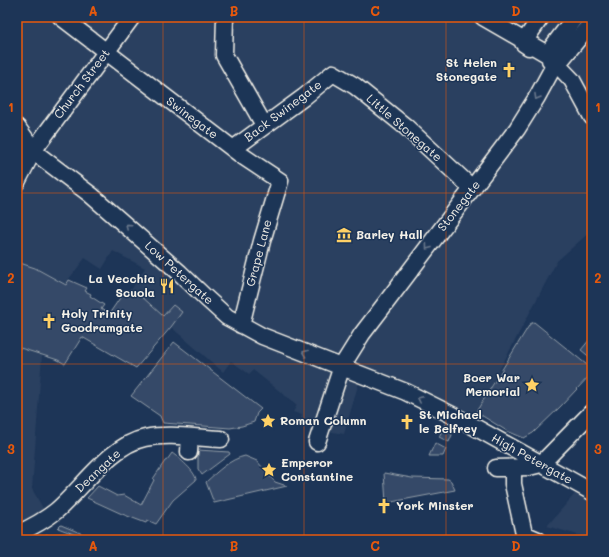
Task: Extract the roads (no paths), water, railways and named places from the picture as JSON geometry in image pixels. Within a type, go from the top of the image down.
[{"type":"street","name":"Swinegate","points":[[61,17],[240,155],[280,181]]},
{"type":"street","name":"Church Street","points":[[17,182],[24,147],[106,52],[132,17]]},
{"type":"street","points":[[212,17],[228,20],[224,55],[264,125]]},
{"type":"street","points":[[483,17],[525,41],[554,61],[572,80],[592,117]]},
{"type":"street","points":[[525,41],[541,17]]},
{"type":"street","points":[[574,17],[590,24],[554,61],[574,17]]},
{"type":"street","name":"Stonegate","points":[[317,442],[342,366],[362,334],[472,188],[496,159],[517,129],[537,97],[554,61]]},
{"type":"street","name":"Back Swinegate","points":[[233,149],[333,74]]},
{"type":"street","name":"Little Stonegate","points":[[333,74],[355,86],[406,127],[472,188]]},
{"type":"street","points":[[17,127],[32,148],[24,147]]},
{"type":"street","name":"Low Petergate","points":[[24,147],[91,195],[120,219],[227,317],[262,336],[342,366]]},
{"type":"street","name":"Grape Lane","points":[[241,325],[262,240],[280,181]]},
{"type":"street","name":"High Petergate","points":[[342,366],[406,392],[462,420],[592,492]]},
{"type":"street","points":[[496,468],[529,467],[541,464],[592,412]]},
{"type":"street","name":"Deangate","points":[[18,536],[56,511],[108,459],[129,444],[144,438],[161,436],[190,445],[221,439]]},
{"type":"street","points":[[513,468],[513,484],[524,534],[538,540]]},
{"type":"place","name":"St Helen Stonegate","points":[[509,70]]},
{"type":"place","name":"Barley Hall","points":[[344,235]]},
{"type":"place","name":"La Vecchia Scuola","points":[[167,286]]},
{"type":"place","name":"Holy Trinity Goodramgate","points":[[49,321]]},
{"type":"place","name":"Boer War Memorial","points":[[532,385]]},
{"type":"place","name":"Roman Column","points":[[268,421]]},
{"type":"place","name":"St Michael le Belfrey","points":[[407,422]]},
{"type":"place","name":"Emperor Constantine","points":[[269,470]]},
{"type":"place","name":"York Minster","points":[[384,506]]}]
